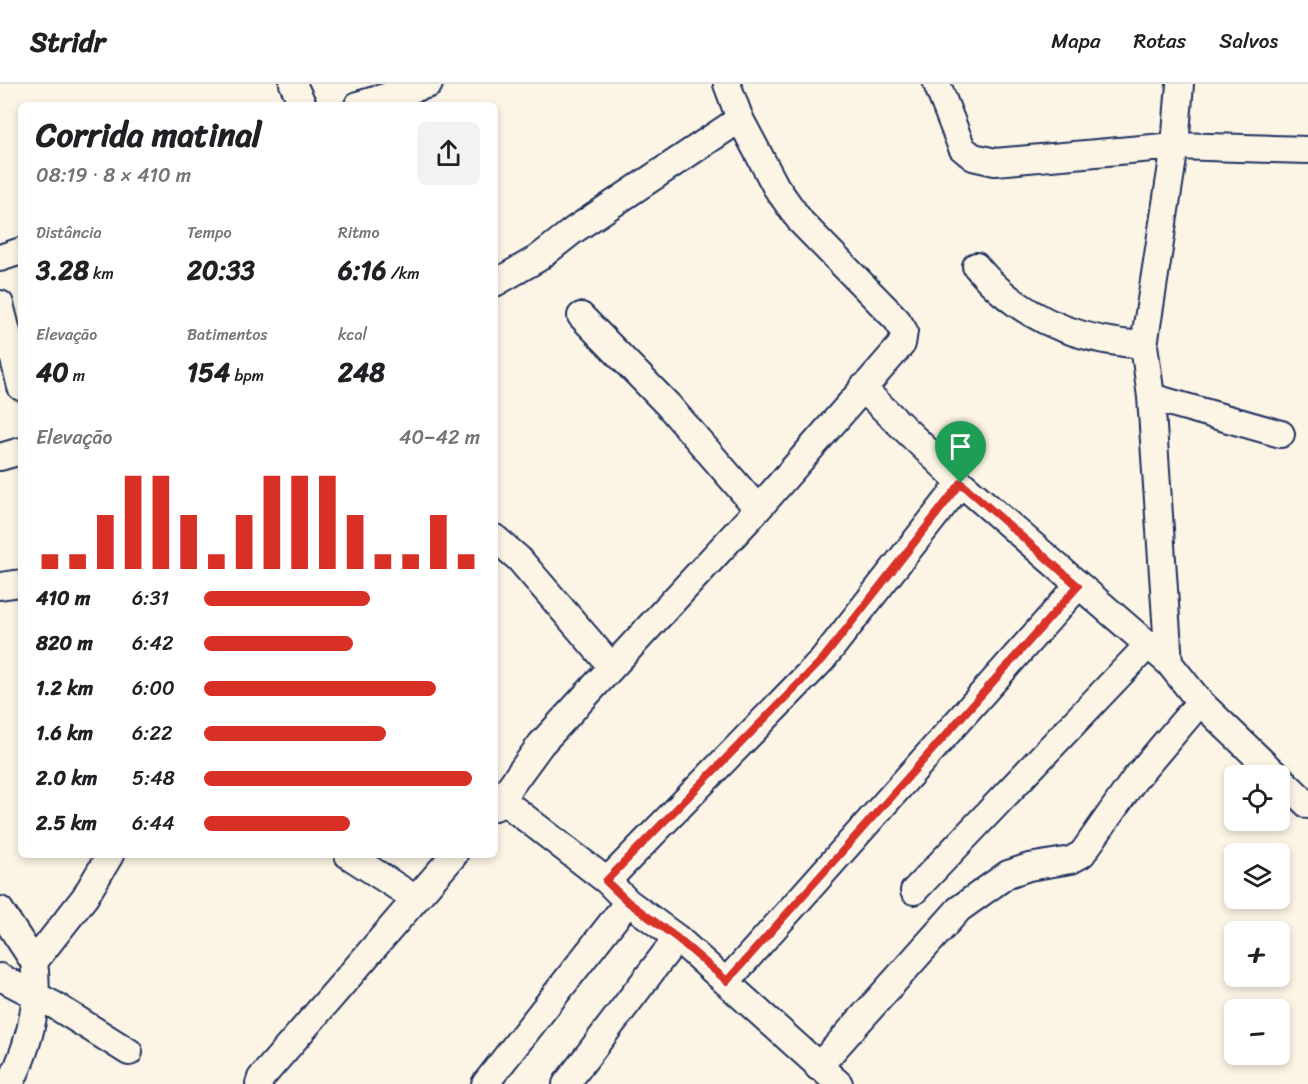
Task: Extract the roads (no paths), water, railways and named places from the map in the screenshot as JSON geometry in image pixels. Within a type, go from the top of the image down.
[{"type":"street","points":[[293,84],[302,102]]},
{"type":"street","points":[[368,102],[429,84]]},
{"type":"street","points":[[727,84],[740,118],[776,187],[801,222],[897,320],[904,331],[902,345],[861,388],[758,509],[542,744],[498,803],[606,881],[628,902],[677,938],[839,1084]]},
{"type":"street","points":[[937,84],[962,148],[974,157],[995,162],[1175,146],[1308,150]]},
{"type":"street","points":[[1169,663],[1150,397],[1144,345],[1175,146],[1180,84]]},
{"type":"street","points":[[498,282],[537,259],[574,230],[740,118]]},
{"type":"street","points":[[0,258],[18,252]]},
{"type":"street","points":[[976,266],[1002,295],[1039,318],[1084,338],[1144,345]]},
{"type":"street","points":[[0,304],[18,375]]},
{"type":"street","points":[[581,316],[668,405],[758,509]]},
{"type":"street","points":[[861,388],[961,483],[1078,586],[1149,644],[1169,663],[1200,702],[1294,788]]},
{"type":"street","points":[[1150,397],[1281,434]]},
{"type":"street","points":[[0,457],[18,452]]},
{"type":"street","points":[[606,881],[822,660],[961,483]]},
{"type":"street","points":[[498,541],[519,559],[612,668]]},
{"type":"street","points":[[0,586],[18,583]]},
{"type":"street","points":[[727,981],[1078,586]]},
{"type":"street","points":[[914,891],[1149,644]]},
{"type":"street","points":[[818,1067],[959,909],[1008,874],[1029,867],[1071,860],[1082,854],[1147,763],[1200,702]]},
{"type":"street","points":[[34,962],[85,897],[108,858]]},
{"type":"street","points":[[353,858],[416,899]]},
{"type":"street","points":[[259,1084],[261,1078],[451,858]]},
{"type":"street","points":[[485,1084],[628,902]]},
{"type":"street","points":[[0,910],[34,962],[38,997],[15,1082]]},
{"type":"street","points":[[566,1084],[677,938]]},
{"type":"street","points":[[0,977],[38,997],[129,1052]]}]
